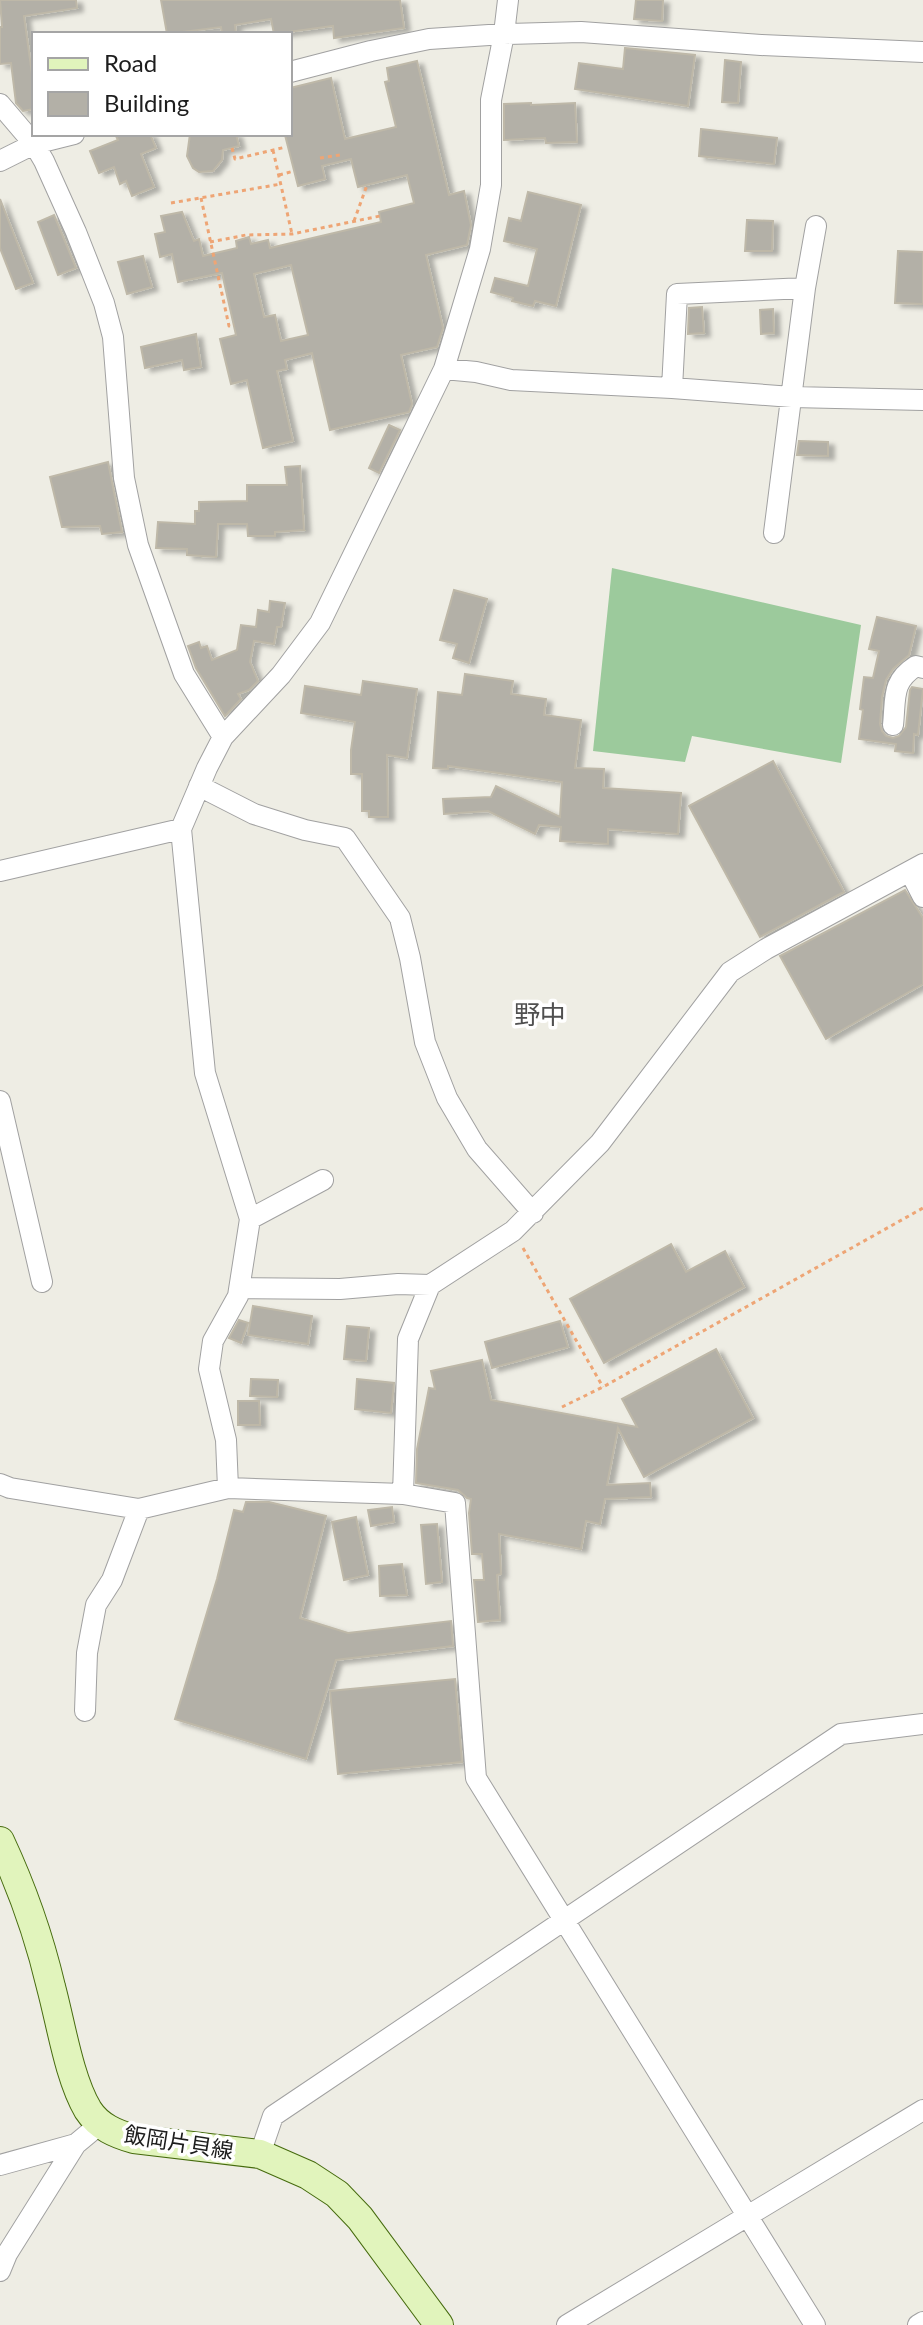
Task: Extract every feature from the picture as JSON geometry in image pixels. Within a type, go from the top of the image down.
[{"type":"main road","name":"飯岡片貝線","points":[[0,1841],[25,1899],[44,1957],[77,2086],[89,2111],[100,2124],[134,2139],[260,2154],[308,2175],[337,2194],[360,2218],[439,2325]]},
{"type":"street","points":[[228,1488],[226,1440],[209,1369],[213,1341],[238,1296],[250,1219],[205,1073],[181,829],[223,737],[281,675],[320,623],[444,369],[480,249],[491,185],[491,100],[508,0]]},
{"type":"street","points":[[292,71],[429,39],[504,34],[581,32],[761,45],[923,52]]},
{"type":"street","points":[[0,104],[34,144],[76,232],[104,303],[113,337],[124,478],[138,545],[184,674],[223,737]]},
{"type":"street","points":[[0,161],[34,144],[66,136]]},
{"type":"street","points":[[774,533],[805,288],[816,226]]},
{"type":"street","points":[[672,388],[677,294],[805,288]]},
{"type":"street","points":[[444,369],[511,380],[792,397],[923,400]]},
{"type":"street","points":[[893,725],[902,675],[916,666],[923,668]]},
{"type":"street","points":[[199,786],[254,814],[305,830],[345,838],[400,918],[425,1042],[447,1098],[477,1149],[533,1213]]},
{"type":"street","points":[[0,871],[181,829]]},
{"type":"street","points":[[403,1494],[408,1339],[430,1285],[513,1231],[533,1213],[600,1143],[730,972],[766,949],[916,868],[923,897]]},
{"type":"street","points":[[0,1101],[42,1282]]},
{"type":"street","points":[[250,1219],[323,1180]]},
{"type":"street","points":[[240,1288],[340,1289],[398,1284],[430,1285]]},
{"type":"street","points":[[0,1484],[139,1509],[228,1488],[403,1494],[455,1503],[476,1778],[815,2325]]},
{"type":"street","points":[[85,1711],[87,1653],[96,1605],[112,1580],[139,1509]]},
{"type":"street","points":[[260,2154],[273,2116],[841,1734],[923,1724]]},
{"type":"street","points":[[567,2325],[923,2110]]},
{"type":"street","points":[[0,2271],[7,2254],[76,2144],[100,2124]]},
{"type":"street","points":[[0,2165],[76,2144]]},
{"type":"street","points":[[918,2325],[923,2322]]},
{"type":"path","points":[[232,148],[235,159],[286,147]]},
{"type":"path","points":[[273,150],[292,234]]},
{"type":"path","points":[[320,158],[340,155]]},
{"type":"path","points":[[279,175],[294,171]]},
{"type":"path","points":[[171,203],[281,184]]},
{"type":"path","points":[[354,221],[367,185]]},
{"type":"path","points":[[201,198],[229,326],[234,325]]},
{"type":"path","points":[[200,240],[292,234],[380,216]]},
{"type":"path","points":[[344,224],[346,230]]},
{"type":"path","points":[[562,1407],[923,1208]]},
{"type":"path","points":[[513,1231],[603,1387]]},
{"type":"green space","points":[[612,568],[861,625],[841,763],[692,736],[685,762],[593,751]]},
{"type":"building","points":[[0,0],[76,0],[77,8],[24,16],[32,74],[32,109],[23,111],[16,103],[11,63],[0,64]]},
{"type":"building","points":[[161,0],[400,0],[404,28],[334,38],[333,26],[274,32],[271,19],[235,25],[236,32],[222,32],[221,27],[167,32]]},
{"type":"building","points":[[636,0],[663,0],[662,21],[634,19]]},
{"type":"building","points":[[625,48],[695,55],[688,106],[575,89],[579,63],[623,69]]},
{"type":"building","points":[[725,60],[741,62],[738,103],[722,102]]},
{"type":"building","points":[[417,61],[449,195],[464,191],[471,225],[467,245],[426,255],[443,328],[437,347],[401,355],[412,404],[409,412],[330,430],[312,353],[285,360],[287,369],[277,371],[293,441],[263,448],[247,380],[231,384],[220,339],[236,335],[222,273],[178,282],[172,254],[160,257],[155,234],[165,232],[161,216],[182,212],[194,241],[199,239],[203,256],[237,248],[236,241],[249,237],[251,244],[268,240],[270,248],[381,222],[379,212],[414,203],[407,175],[358,187],[351,159],[322,166],[325,179],[298,186],[285,136],[292,136],[292,88],[331,78],[345,139],[396,127],[385,82],[389,81],[387,68]],"holes":[[[291,265],[308,335],[281,341],[275,315],[264,317],[254,274]]]},
{"type":"building","points":[[575,103],[577,142],[546,143],[545,138],[504,140],[504,104]]},
{"type":"building","points":[[701,129],[777,138],[774,164],[699,156]]},
{"type":"building","points":[[116,136],[151,136],[156,148],[141,154],[154,187],[132,196],[126,181],[120,184],[114,167],[99,173],[90,151],[118,140]]},
{"type":"building","points":[[190,136],[236,136],[239,146],[223,150],[222,160],[213,171],[199,172],[187,156]]},
{"type":"building","points":[[528,192],[581,205],[556,306],[535,301],[533,306],[491,292],[495,278],[528,286],[537,249],[504,241],[509,218],[521,221]]},
{"type":"building","points":[[0,199],[33,283],[16,289],[0,248]]},
{"type":"building","points":[[54,215],[76,268],[58,275],[38,222]]},
{"type":"building","points":[[747,220],[773,221],[772,251],[745,251]]},
{"type":"building","points":[[898,251],[923,252],[923,304],[895,303]]},
{"type":"building","points":[[143,256],[152,287],[127,294],[118,262]]},
{"type":"building","points":[[702,307],[704,333],[688,334],[689,308]]},
{"type":"building","points":[[773,309],[774,333],[761,334],[760,310]]},
{"type":"building","points":[[196,334],[201,367],[184,370],[182,360],[145,368],[141,347]]},
{"type":"building","points":[[389,425],[400,430],[379,473],[369,468]]},
{"type":"building","points":[[799,441],[828,442],[828,456],[797,455]]},
{"type":"building","points":[[108,462],[122,532],[102,534],[100,526],[62,527],[50,477]]},
{"type":"building","points":[[300,466],[304,530],[275,532],[275,536],[248,536],[247,524],[218,524],[216,557],[187,555],[187,549],[156,548],[158,522],[195,524],[199,502],[247,501],[247,485],[287,485],[285,467]]},
{"type":"building","points":[[454,590],[487,599],[469,663],[453,658],[457,644],[440,640]]},
{"type":"building","points":[[270,601],[285,603],[281,627],[277,627],[274,644],[254,641],[250,662],[258,681],[249,690],[238,694],[241,699],[225,716],[196,668],[188,646],[199,642],[201,648],[207,646],[212,660],[237,650],[241,625],[256,627],[258,610],[269,612]]},
{"type":"building","points":[[877,617],[916,626],[909,655],[886,680],[880,724],[886,736],[899,736],[906,727],[910,690],[912,687],[923,689],[913,753],[895,751],[896,744],[859,739],[864,677],[873,678],[879,651],[869,649]]},
{"type":"building","points":[[465,674],[513,681],[511,694],[546,699],[544,715],[581,720],[575,768],[604,769],[603,788],[681,793],[678,834],[608,829],[608,844],[560,841],[561,827],[539,825],[535,834],[488,811],[444,814],[443,799],[491,797],[496,786],[560,817],[562,782],[448,766],[448,769],[433,768],[438,692],[462,695]]},
{"type":"building","points":[[363,681],[417,689],[407,758],[387,755],[388,817],[369,817],[369,811],[362,811],[362,774],[351,774],[355,722],[301,713],[305,686],[361,695]]},
{"type":"building","points":[[773,761],[844,892],[760,937],[689,806]]},
{"type":"building","points":[[905,890],[923,918],[923,984],[826,1039],[780,956]]},
{"type":"building","points":[[671,1244],[686,1272],[725,1251],[744,1287],[604,1363],[570,1299]]},
{"type":"building","points":[[253,1306],[312,1316],[308,1344],[248,1335]]},
{"type":"building","points":[[239,1320],[248,1323],[241,1343],[229,1338]]},
{"type":"building","points":[[560,1321],[568,1347],[492,1368],[485,1342]]},
{"type":"building","points":[[347,1326],[369,1328],[366,1361],[344,1359]]},
{"type":"building","points":[[716,1349],[753,1418],[644,1477],[618,1428],[607,1485],[650,1483],[651,1497],[605,1499],[600,1524],[586,1521],[581,1549],[499,1534],[501,1574],[497,1575],[500,1620],[478,1622],[474,1580],[484,1580],[482,1554],[472,1554],[471,1499],[458,1490],[416,1483],[417,1449],[429,1388],[435,1389],[431,1371],[482,1360],[491,1400],[637,1427],[622,1399]]},
{"type":"building","points":[[251,1379],[278,1380],[277,1397],[250,1396]]},
{"type":"building","points":[[357,1379],[394,1383],[391,1413],[355,1409]]},
{"type":"building","points":[[238,1401],[259,1401],[260,1425],[238,1425]]},
{"type":"building","points":[[246,1502],[269,1502],[326,1516],[300,1618],[348,1633],[451,1621],[453,1646],[336,1660],[306,1759],[175,1719],[234,1510],[243,1512]]},
{"type":"building","points":[[392,1507],[394,1522],[371,1526],[368,1510]]},
{"type":"building","points":[[356,1517],[368,1575],[344,1580],[332,1522]]},
{"type":"building","points":[[437,1524],[442,1582],[426,1584],[421,1525]]},
{"type":"building","points":[[402,1564],[407,1595],[380,1596],[379,1566]]},
{"type":"building","points":[[455,1679],[462,1762],[338,1774],[330,1691]]},
{"type":"district","name":"野中","points":[[540,1014]]}]
